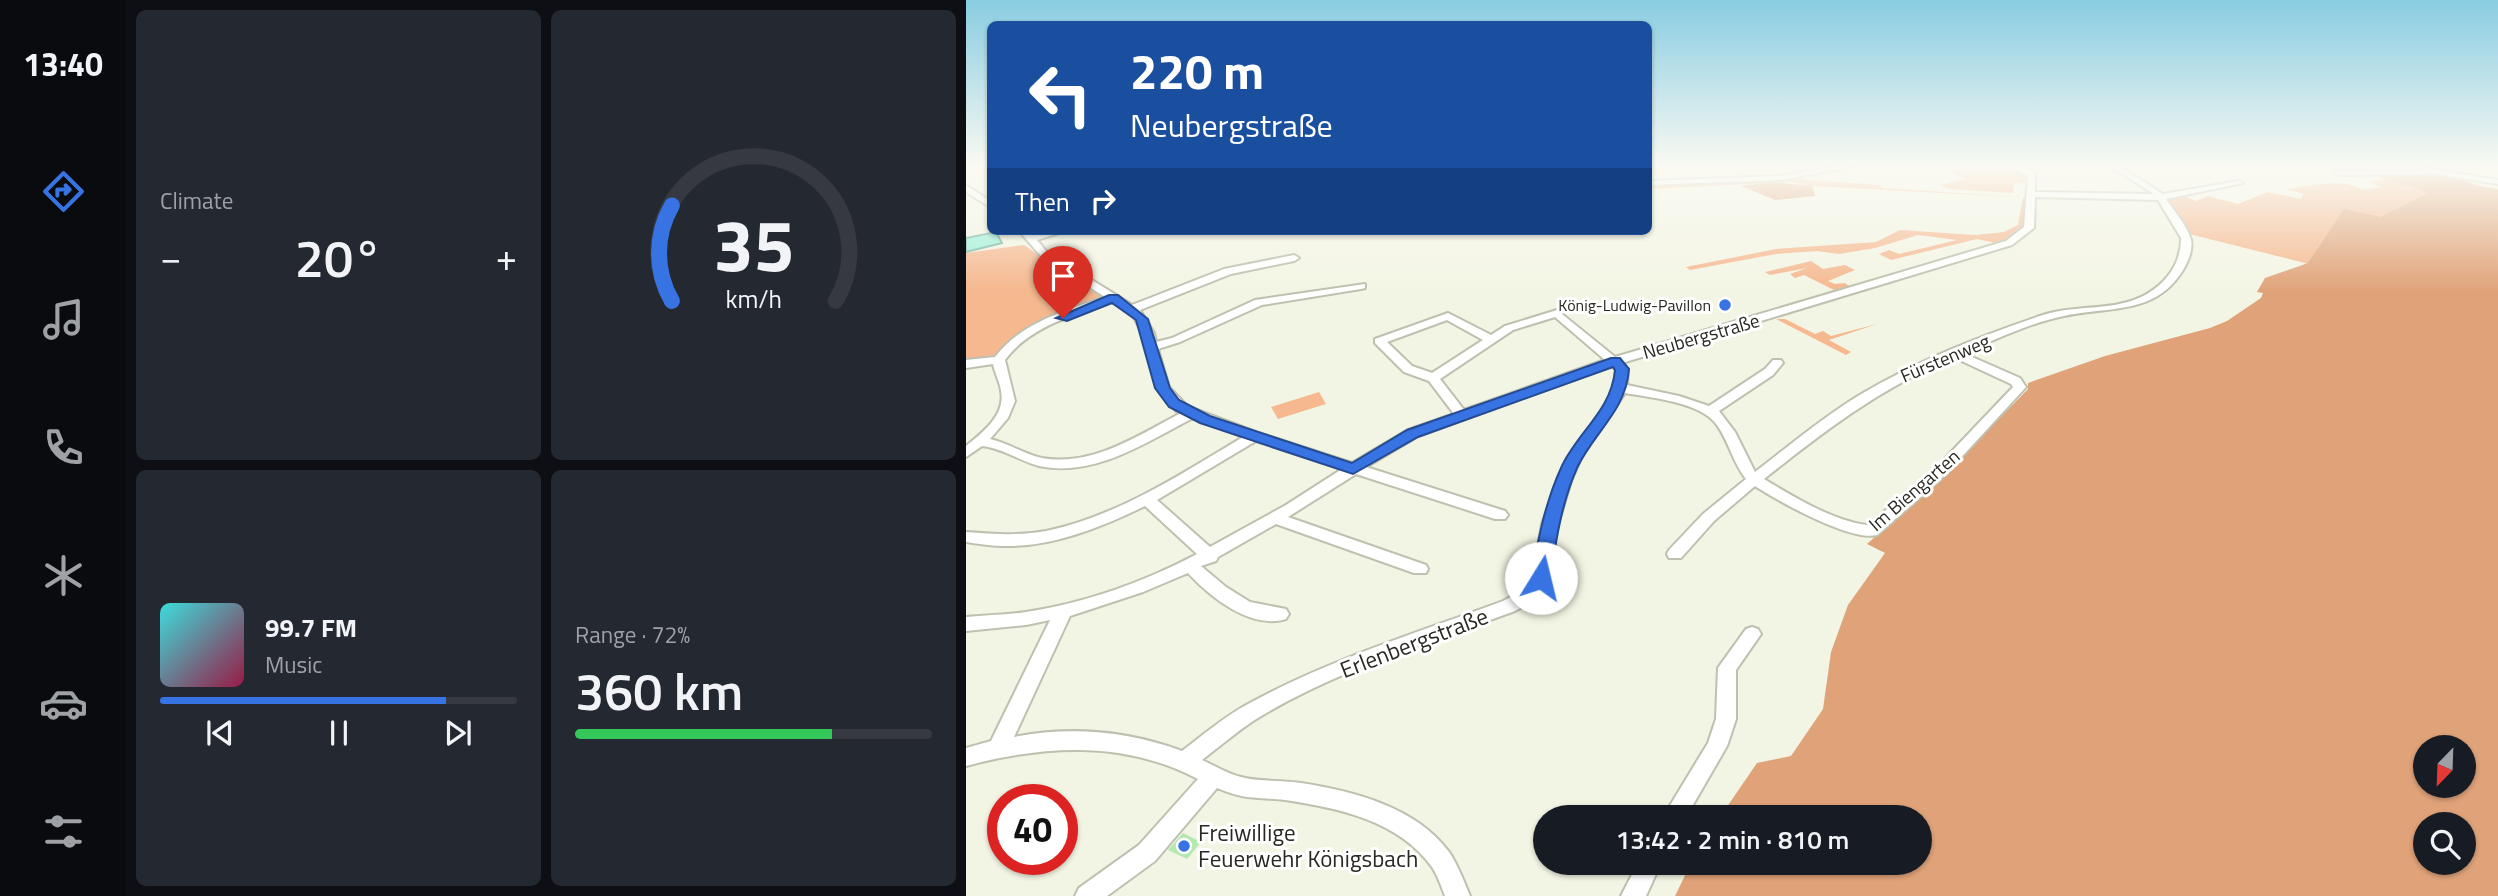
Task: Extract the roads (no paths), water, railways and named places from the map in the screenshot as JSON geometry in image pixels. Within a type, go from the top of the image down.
[{"type":"street","name":"Neubergstraße","points":[[966,624],[1000,622],[1064,610],[1147,585],[1210,557],[1278,519],[1401,439],[1615,361],[2009,243],[2029,228],[2030,208]]},
{"type":"street","name":"Fürstenweg","points":[[1675,554],[1705,521],[1859,400],[1951,352],[2061,312],[2140,302],[2162,288],[2178,271],[2186,244],[2184,233],[2168,208]]},
{"type":"street","points":[[1027,235],[1044,254],[1133,309],[1142,319],[1166,394],[1191,414],[1500,515]]},
{"type":"street","points":[[1133,309],[1228,271],[1294,258]]},
{"type":"street","points":[[1151,347],[1176,340],[1259,302],[1361,286]]},
{"type":"street","points":[[966,364],[999,360],[1007,349],[1030,333],[1114,298]]},
{"type":"street","points":[[1433,378],[1509,328],[1557,313],[1622,369],[1621,388],[1710,411],[1721,424],[1754,480]]},
{"type":"street","points":[[1462,416],[1433,378],[1408,369],[1379,341],[1448,316],[1492,340]]},
{"type":"street","name":"Im Biengarten","points":[[1754,480],[1847,528],[1871,531],[1940,472],[2020,387],[2016,382],[1951,352]]},
{"type":"street","points":[[966,453],[979,442],[1007,406],[1009,394],[999,360]]},
{"type":"street","points":[[1710,411],[1769,372],[1777,363]]},
{"type":"street","name":"Erlenbergstraße","points":[[1185,761],[1221,733],[1264,706],[1528,596],[1541,578],[1550,524],[1570,466],[1607,416],[1621,388]]},
{"type":"street","points":[[979,442],[1042,462],[1075,463],[1117,450],[1191,414]]},
{"type":"street","points":[[966,537],[1011,541],[1052,536],[1087,526],[1147,499],[1254,436]]},
{"type":"street","points":[[1147,499],[1210,557]]},
{"type":"street","points":[[1278,519],[1420,569]]},
{"type":"street","points":[[1191,566],[1209,583],[1253,611],[1261,615],[1280,614]]},
{"type":"street","points":[[999,748],[1064,610]]},
{"type":"street","points":[[1681,805],[1717,746],[1726,719],[1727,668],[1752,634]]},
{"type":"street","points":[[966,757],[1050,739],[1096,739],[1149,748],[1185,761],[1243,788],[1306,794],[1357,804],[1410,830],[1429,847],[1441,860],[1458,896]]},
{"type":"street","points":[[1087,896],[1147,853],[1214,776]]},
{"type":"street","points":[[1633,896],[1644,875]]},
{"type":"water","points":[[987,234],[998,235],[1002,243],[966,252],[966,238]]},
{"type":"place","name":"König-Ludwig-Pavillon","points":[[1725,305]]},
{"type":"place","name":"Freiwillige Feuerwehr Königsbach","points":[[1184,846]]}]
